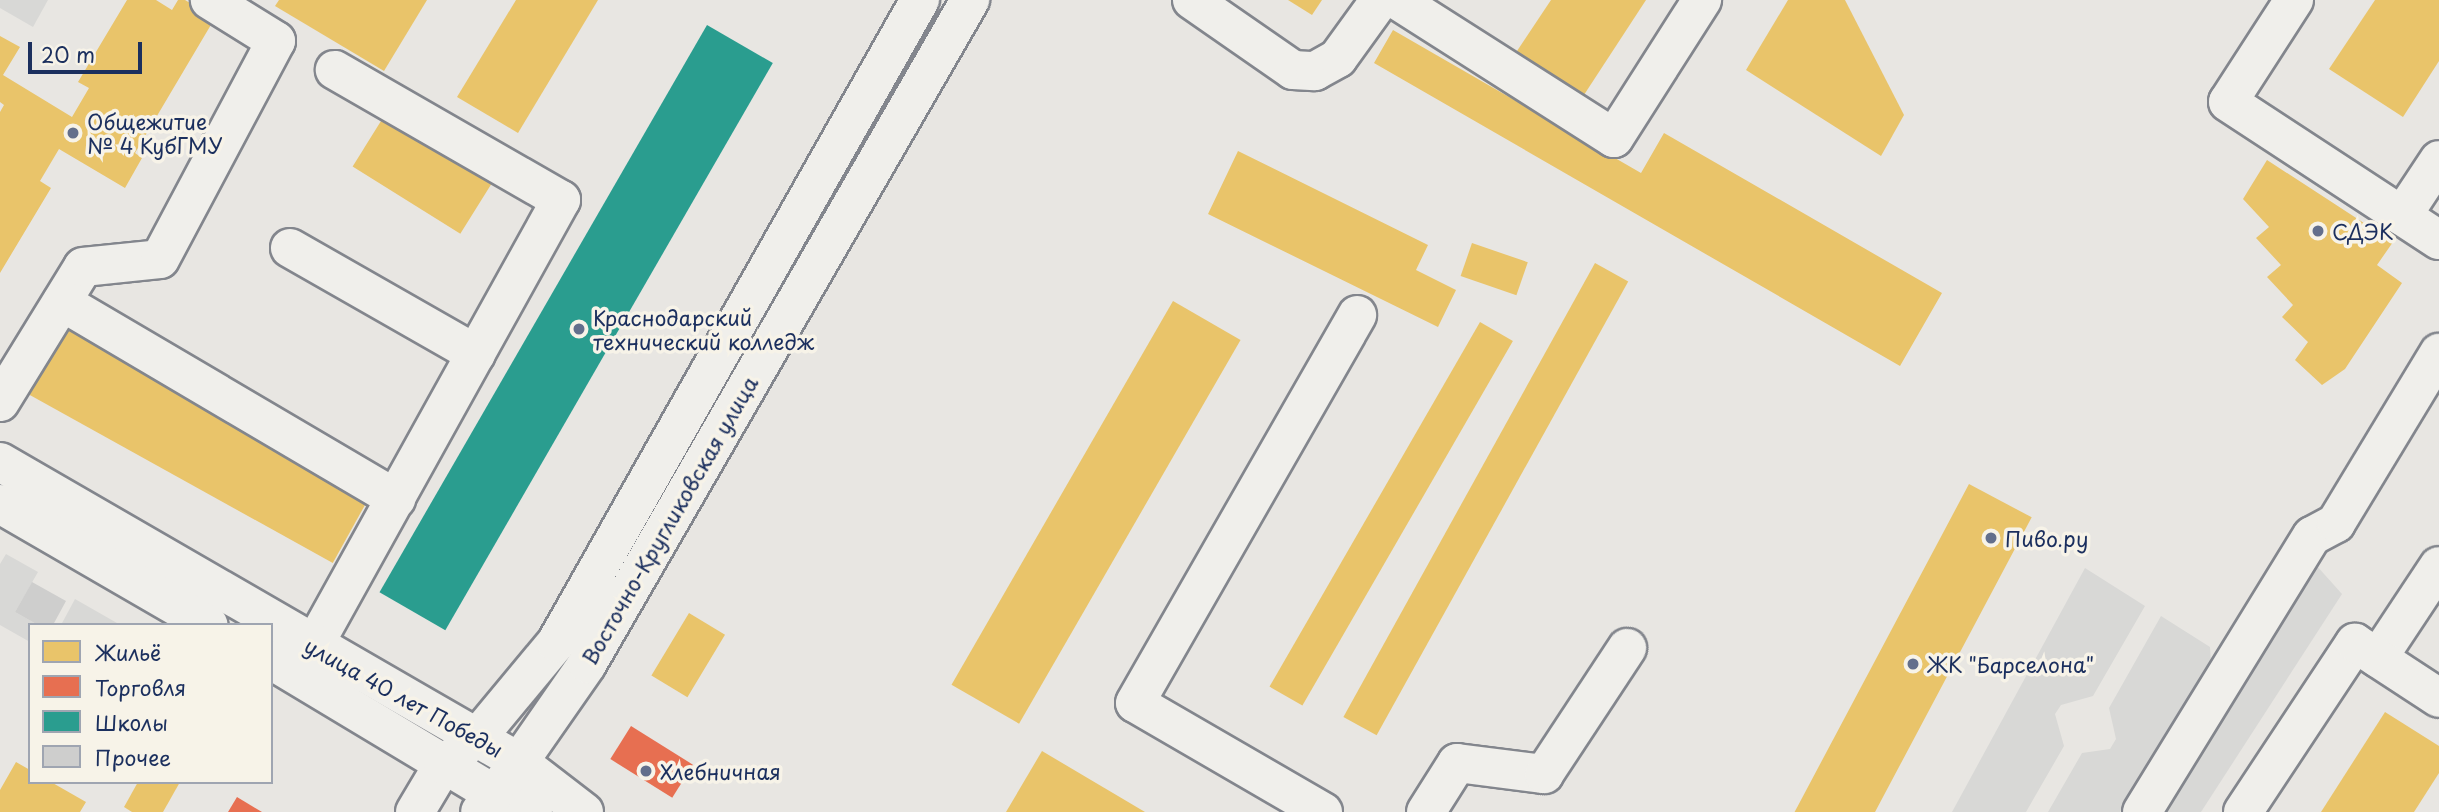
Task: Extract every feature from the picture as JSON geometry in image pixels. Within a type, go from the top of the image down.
[{"type":"street","points":[[0,402],[83,267],[160,259],[276,41],[210,0]]},
{"type":"street","name":"Восточно-Кругликовская улица","points":[[415,812],[443,765],[477,738],[556,643],[920,0]]},
{"type":"street","name":"Восточно-Кругликовская улица","points":[[487,803],[519,762],[587,663],[970,0]]},
{"type":"street","points":[[1192,0],[1293,70],[1315,71],[1338,58],[1402,2],[1614,138],[1702,0]]},
{"type":"street","points":[[2294,0],[2228,102],[2439,240]]},
{"type":"street","points":[[294,660],[396,499],[561,200],[335,70]]},
{"type":"street","points":[[2402,216],[2439,160]]},
{"type":"street","points":[[290,247],[476,354]]},
{"type":"street","points":[[62,302],[396,499]]},
{"type":"street","points":[[1323,812],[1135,703],[1357,314]]},
{"type":"street","points":[[2142,812],[2312,536],[2336,523],[2439,353]]},
{"type":"street","name":"улица 40 лет Победы","points":[[0,462],[239,623]]},
{"type":"street","points":[[0,504],[206,623]]},
{"type":"street","points":[[2378,658],[2439,566]]},
{"type":"street","points":[[2244,812],[2355,643],[2439,698]]},
{"type":"street","name":"улица 40 лет Победы","points":[[273,646],[443,765],[487,803],[533,812]]},
{"type":"street","points":[[1426,812],[1457,763],[1544,774],[1627,648]]},
{"type":"street","name":"улица 40 лет Победы","points":[[294,660],[477,738],[519,762],[584,812]]},
{"type":"shaded area","points":[[0,0],[48,0],[33,27],[0,8]]},
{"type":"shaded area","points":[[6,554],[38,572],[15,612],[34,623],[28,623],[28,641],[0,625],[0,564]]},
{"type":"shaded area","points":[[2316,565],[2342,594],[2201,812],[2164,812]]},
{"type":"shaded area","points":[[2085,568],[2145,606],[2093,696],[2061,705],[2055,714],[2064,746],[2026,812],[1952,812]]},
{"type":"shaded area","points":[[75,599],[117,623],[62,623]]},
{"type":"shaded area","points":[[2161,616],[2210,647],[2211,663],[2120,812],[2048,812],[2082,753],[2110,749],[2116,739],[2109,708]]},
{"type":"building: Жильё","name":"Общежитие № 4 КубГМУ","points":[[127,0],[156,0],[172,10],[178,0],[185,0],[215,18],[135,153],[142,158],[125,188],[59,149],[40,181],[51,188],[0,273],[0,112],[4,105],[0,102],[0,36],[20,47],[3,75],[72,117],[89,88],[78,82]]},
{"type":"building: Жильё","points":[[279,0],[427,0],[384,71],[275,6]]},
{"type":"building: Жильё","points":[[516,0],[598,0],[518,133],[457,97]]},
{"type":"building: Жильё","points":[[1288,0],[1322,0],[1312,15]]},
{"type":"building: Жильё","points":[[1551,0],[1646,0],[1580,101],[1513,57]]},
{"type":"building: Жильё","points":[[1788,0],[1845,0],[1904,115],[1881,156],[1746,70]]},
{"type":"building: Жильё","points":[[2375,0],[2439,0],[2439,61],[2403,117],[2329,69]]},
{"type":"building: Жильё","points":[[1393,30],[1641,173],[1664,133],[1942,293],[1900,366],[1374,63]]},
{"type":"building: Жильё","points":[[386,113],[494,180],[460,234],[353,166]]},
{"type":"building: Жильё","points":[[1238,151],[1428,245],[1416,270],[1456,290],[1438,327],[1208,214]]},
{"type":"building: Жильё","points":[[2267,160],[2393,242],[2377,265],[2402,283],[2345,369],[2322,385],[2295,360],[2308,342],[2282,317],[2293,305],[2267,277],[2281,265],[2256,238],[2269,227],[2243,199]]},
{"type":"building: Жильё","points":[[1472,243],[1528,262],[1516,295],[1461,276]]},
{"type":"building: Жильё","points":[[1595,263],[1628,281],[1377,735],[1343,717]]},
{"type":"building: Жильё","points":[[1173,301],[1241,340],[1019,724],[952,685]]},
{"type":"building: Жильё","points":[[1480,322],[1513,341],[1302,706],[1270,687]]},
{"type":"building: Жильё","points":[[64,326],[370,496],[333,563],[27,393]]},
{"type":"building: Жильё","name":"ЖК \"Барселона\"","points":[[1969,484],[2032,517],[1875,812],[1795,812]]},
{"type":"building: Жильё","points":[[689,613],[725,635],[687,697],[651,676]]},
{"type":"building: Жильё","points":[[2385,712],[2439,746],[2439,773],[2414,812],[2321,812]]},
{"type":"building: Жильё","points":[[1042,751],[1145,812],[1006,812]]},
{"type":"building: Жильё","points":[[16,762],[28,769],[28,784],[54,784],[86,802],[80,812],[0,812],[0,790]]},
{"type":"building: Жильё","points":[[137,784],[179,784],[163,812],[132,812],[124,807]]},
{"type":"building: Торговля","points":[[631,726],[693,765],[672,798],[610,759]]},
{"type":"building: Торговля","points":[[237,797],[262,812],[228,812]]},
{"type":"building: Школы","name":"Краснодарский технический колледж","points":[[707,25],[773,63],[445,630],[380,592]]},
{"type":"building: Прочее","points":[[32,582],[66,601],[54,623],[34,623],[15,612]]},
{"type":"place","name":"Общежитие № 4 КубГМУ","points":[[73,133]]},
{"type":"place","name":"СДЭК","points":[[2318,231]]},
{"type":"place","name":"Краснодарский технический колледж","points":[[579,329]]},
{"type":"place","name":"Пиво.ру","points":[[1991,538]]},
{"type":"place","name":"ЖК \"Барселона\"","points":[[1913,664]]},
{"type":"place","name":"Хлебничная","points":[[646,771]]}]
